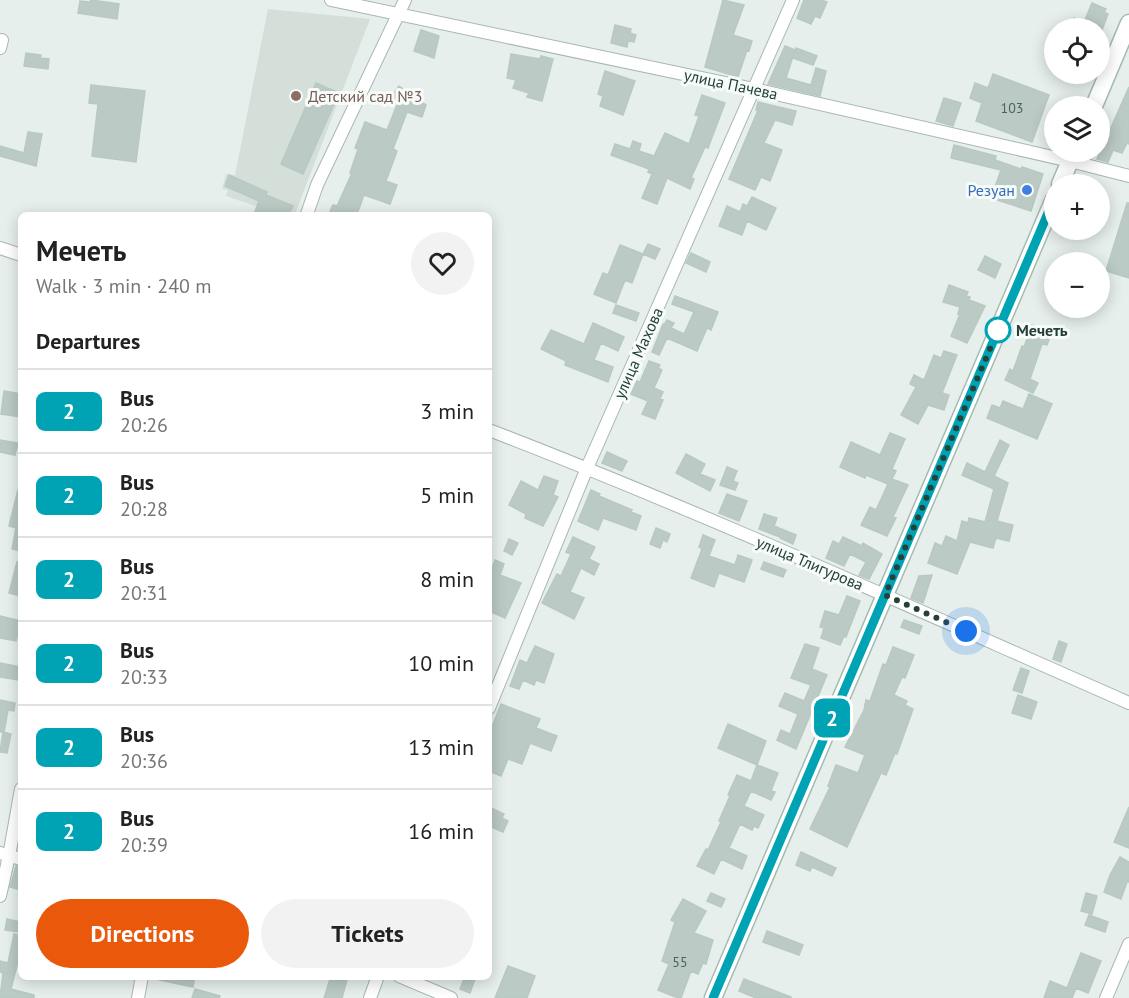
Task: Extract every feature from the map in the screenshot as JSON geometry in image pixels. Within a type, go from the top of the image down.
[{"type":"main road","points":[[1098,96],[1129,23]]},
{"type":"main road","points":[[713,998],[1044,221]]},
{"type":"street","name":"улица Пачева","points":[[331,0],[1044,150]]},
{"type":"street","points":[[308,212],[317,185],[405,0]]},
{"type":"street","name":"улица Махова","points":[[492,701],[587,468],[793,0]]},
{"type":"street","name":"улица Пачева","points":[[1088,162],[1129,177]]},
{"type":"street","points":[[0,248],[18,254]]},
{"type":"street","name":"улица Тлигурова","points":[[492,431],[587,468],[885,595],[1129,703]]},
{"type":"street","points":[[0,896],[10,856],[18,807]]},
{"type":"street","points":[[1106,998],[1129,944]]},
{"type":"street","points":[[138,998],[140,980]]},
{"type":"street","points":[[370,998],[377,980]]},
{"type":"street","points":[[408,980],[451,998]]},
{"type":"shaded area","name":"Детский сад №3","points":[[268,9],[370,19],[296,212],[273,212],[226,196],[228,190],[222,189],[226,174],[235,175]]},
{"type":"building","points":[[91,0],[119,4],[117,19],[78,13],[80,1],[90,2]]},
{"type":"building","points":[[723,0],[744,5],[733,35],[752,41],[738,77],[705,67]]},
{"type":"building","points":[[804,0],[827,2],[820,18],[815,16],[811,24],[797,18]]},
{"type":"building","points":[[1092,3],[1106,9],[1104,12],[1108,14],[1106,18],[1086,18]]},
{"type":"building","points":[[615,25],[631,29],[630,33],[636,35],[634,42],[628,41],[627,47],[611,43]]},
{"type":"building","points":[[421,30],[439,36],[434,58],[414,51]]},
{"type":"building","points":[[785,46],[795,50],[786,78],[811,85],[816,68],[826,71],[820,96],[768,84]]},
{"type":"building","points":[[796,48],[817,56],[813,65],[793,58]]},
{"type":"building","points":[[26,53],[41,55],[40,58],[49,59],[48,69],[24,66]]},
{"type":"building","points":[[511,54],[553,59],[542,101],[527,97],[529,93],[513,88],[516,80],[507,78]]},
{"type":"building","points":[[605,71],[635,81],[623,115],[600,106],[603,96],[598,94]]},
{"type":"building","points":[[993,74],[1049,95],[1044,96],[1044,109],[1032,142],[976,121],[982,103],[970,98],[975,83],[988,88]]},
{"type":"building","points":[[316,83],[339,93],[303,174],[281,164]]},
{"type":"building","points":[[91,85],[145,91],[136,162],[92,156],[98,104],[89,103]]},
{"type":"building","points":[[399,86],[426,105],[422,117],[407,112],[393,149],[397,151],[386,181],[397,185],[390,204],[364,195],[358,212],[330,212],[333,205],[337,206],[352,173],[350,173],[358,149],[355,148],[365,122],[387,130],[398,102],[391,97]]},
{"type":"building","points":[[1129,87],[1129,144],[1127,143],[1122,153],[1113,150],[1110,157],[1110,130]]},
{"type":"building","points":[[702,95],[725,103],[708,148],[705,147],[691,178],[694,179],[690,189],[667,178],[657,204],[642,198],[652,174],[648,172],[649,169],[611,155],[615,144],[630,149],[633,141],[641,144],[639,151],[654,156],[665,133],[689,144],[699,116],[695,115]]},
{"type":"building","points":[[944,98],[961,103],[953,126],[936,121]]},
{"type":"building","points":[[758,102],[796,111],[792,125],[775,120],[764,143],[782,150],[770,181],[761,177],[755,190],[729,179],[758,110],[756,110]]},
{"type":"building","points":[[28,132],[42,134],[36,166],[0,156],[0,146],[24,153]]},
{"type":"building","points":[[954,145],[996,156],[995,160],[1043,174],[1031,211],[991,198],[1001,170],[951,158]]},
{"type":"building","points":[[229,175],[267,192],[266,195],[293,206],[290,212],[255,212],[259,201],[225,186]]},
{"type":"building","points":[[752,197],[776,208],[766,230],[747,221],[742,235],[719,226],[727,206],[740,212],[743,204],[747,206]]},
{"type":"building","points":[[1127,203],[1129,203],[1129,278],[1110,272],[1110,258]]},
{"type":"building","points":[[648,244],[660,249],[655,259],[643,254]]},
{"type":"building","points":[[620,245],[643,254],[632,283],[625,280],[616,303],[594,294],[603,273],[608,275]]},
{"type":"building","points":[[691,253],[710,262],[706,272],[686,263]]},
{"type":"building","points":[[985,256],[1001,264],[995,278],[978,270]]},
{"type":"building","points":[[949,285],[968,292],[966,296],[970,297],[969,300],[985,306],[967,343],[951,336],[960,314],[958,314],[960,307],[943,302]]},
{"type":"building","points":[[675,296],[718,312],[711,330],[707,328],[697,351],[667,338],[659,355],[652,352],[663,324],[667,320],[674,323],[671,328],[684,334],[694,312],[672,304]]},
{"type":"building","points":[[616,305],[639,313],[636,321],[613,313]]},
{"type":"building","points":[[593,323],[624,337],[618,351],[601,343],[594,360],[613,367],[608,382],[565,365],[566,361],[541,349],[551,330],[584,344]]},
{"type":"building","points":[[1032,325],[1052,332],[1047,345],[1042,344],[1030,379],[1038,383],[1033,393],[1005,380],[1010,369],[1013,371]]},
{"type":"building","points":[[944,351],[957,355],[942,393],[949,395],[944,410],[928,405],[918,424],[901,415],[916,387],[910,384],[914,375],[924,380],[934,355],[941,358]]},
{"type":"building","points":[[649,361],[660,365],[658,368],[662,370],[654,388],[663,392],[660,399],[663,400],[655,419],[642,414],[648,401],[631,394],[637,381],[640,382]]},
{"type":"building","points":[[4,391],[18,393],[18,417],[1,414]]},
{"type":"building","points":[[1029,394],[1052,404],[1037,439],[987,418],[992,405],[1000,408],[1003,401],[1023,409]]},
{"type":"building","points":[[890,433],[905,439],[892,469],[896,471],[892,479],[908,485],[887,536],[861,525],[870,507],[876,510],[888,484],[866,475],[865,478],[840,467],[851,442],[880,455]]},
{"type":"building","points":[[0,440],[18,443],[15,455],[0,452]]},
{"type":"building","points":[[1000,440],[1009,445],[994,476],[1008,483],[997,521],[1013,525],[1009,541],[996,538],[993,548],[970,542],[957,574],[928,563],[935,543],[942,546],[946,536],[957,541],[962,521],[968,523],[969,518],[985,522],[994,489],[962,475],[967,463],[985,472]]},
{"type":"building","points":[[607,452],[627,461],[622,471],[602,463]]},
{"type":"building","points":[[686,454],[705,464],[700,474],[715,480],[710,491],[676,473]]},
{"type":"building","points":[[727,467],[737,471],[733,481],[738,483],[735,490],[720,485]]},
{"type":"building","points":[[544,476],[558,481],[553,495],[558,497],[543,526],[525,518],[526,514],[509,505],[521,481],[538,490]]},
{"type":"building","points":[[18,490],[18,550],[12,549],[16,528],[9,526]]},
{"type":"building","points":[[591,490],[641,516],[636,530],[603,518],[598,530],[578,521]]},
{"type":"building","points":[[727,494],[747,501],[739,521],[719,513]]},
{"type":"building","points":[[764,514],[777,518],[774,526],[796,535],[793,544],[759,529]]},
{"type":"building","points":[[656,528],[670,534],[667,542],[663,540],[660,548],[650,544]]},
{"type":"building","points":[[703,535],[715,540],[709,556],[735,565],[738,555],[752,560],[744,582],[719,573],[714,587],[691,578],[702,549],[699,547]]},
{"type":"building","points":[[573,537],[595,547],[589,559],[599,564],[594,575],[581,568],[570,592],[584,598],[574,619],[542,603],[557,574],[561,576],[571,554],[566,552]]},
{"type":"building","points":[[843,537],[862,546],[863,543],[882,554],[869,579],[859,575],[866,562],[850,554],[844,566],[826,558],[833,541],[839,544]]},
{"type":"building","points":[[509,539],[518,543],[512,555],[504,551]]},
{"type":"building","points":[[495,560],[504,564],[500,575],[521,583],[505,618],[492,612],[492,568]]},
{"type":"building","points":[[17,562],[18,562],[18,595],[9,593]]},
{"type":"building","points":[[764,562],[786,570],[783,577],[761,569]]},
{"type":"building","points":[[932,575],[923,603],[911,598],[919,576]]},
{"type":"building","points":[[847,596],[860,601],[846,637],[844,636],[840,645],[821,638],[824,628],[820,627],[825,611],[839,615]]},
{"type":"building","points":[[0,616],[18,620],[16,641],[0,638]]},
{"type":"building","points":[[904,620],[922,626],[919,634],[901,627]]},
{"type":"building","points":[[1059,641],[1067,644],[1061,662],[1053,659]]},
{"type":"building","points":[[805,644],[819,648],[812,669],[827,675],[796,749],[777,740],[781,730],[790,734],[798,714],[779,706],[785,693],[804,701],[811,685],[791,678]]},
{"type":"building","points":[[535,646],[554,654],[544,683],[536,680],[534,685],[523,680],[519,689],[510,686],[520,660],[527,663]]},
{"type":"building","points":[[893,647],[914,655],[905,678],[902,677],[894,695],[907,701],[905,705],[913,709],[897,754],[895,753],[886,775],[881,773],[847,847],[810,829],[830,787],[828,786],[836,765],[858,773],[865,755],[845,747],[864,710],[866,700],[870,701],[883,664],[886,665]]},
{"type":"building","points":[[0,663],[18,666],[18,680],[0,677]]},
{"type":"building","points":[[1021,668],[1029,671],[1022,693],[1013,690]]},
{"type":"building","points":[[1018,695],[1037,702],[1031,719],[1012,713]]},
{"type":"building","points":[[0,700],[15,703],[14,711],[8,710],[4,732],[0,732]]},
{"type":"building","points":[[501,704],[540,719],[536,728],[557,736],[551,751],[530,743],[522,764],[508,759],[501,776],[492,772],[492,727]]},
{"type":"building","points":[[728,724],[766,741],[757,765],[718,748]]},
{"type":"building","points":[[3,732],[11,734],[7,753],[0,752]]},
{"type":"building","points":[[757,765],[778,773],[771,791],[775,792],[771,800],[751,791],[744,806],[764,815],[758,828],[754,826],[752,830],[740,824],[729,848],[747,856],[742,869],[721,859],[714,874],[697,866],[706,849],[708,850],[721,822],[719,821],[737,775],[751,781]]},
{"type":"building","points":[[1129,807],[1129,848],[1114,842]]},
{"type":"building","points":[[492,808],[504,814],[502,818],[508,821],[503,832],[492,827]]},
{"type":"building","points":[[801,852],[836,868],[832,876],[812,867],[810,871],[796,865]]},
{"type":"building","points":[[1120,857],[1129,862],[1129,882],[1127,882],[1121,899],[1104,892]]},
{"type":"building","points":[[16,866],[18,866],[18,889],[10,887]]},
{"type":"building","points":[[711,893],[725,899],[721,907],[707,901]]},
{"type":"building","points":[[1086,893],[1097,896],[1092,914],[1081,911]]},
{"type":"building","points":[[683,899],[706,911],[694,933],[713,940],[706,964],[703,963],[698,974],[691,971],[681,998],[678,998],[658,990],[669,964],[662,961],[675,922],[671,920]]},
{"type":"building","points":[[1089,915],[1108,922],[1105,932],[1085,925]]},
{"type":"building","points":[[7,919],[18,921],[18,932],[5,930]]},
{"type":"building","points":[[767,931],[803,945],[799,955],[763,942]]},
{"type":"building","points":[[14,934],[18,935],[18,961],[11,989],[34,995],[34,998],[0,998],[3,973],[0,972],[0,961],[8,963]]},
{"type":"building","points":[[1081,953],[1101,961],[1088,993],[1076,988],[1072,998],[1044,998],[1050,981],[1067,988]]},
{"type":"building","points":[[508,966],[535,976],[527,998],[495,998]]},
{"type":"building","points":[[744,979],[791,998],[756,998],[739,991]]},
{"type":"building","points":[[159,980],[194,980],[193,987]]},
{"type":"building","points":[[330,980],[347,980],[342,998],[324,998]]},
{"type":"building","points":[[463,980],[475,980],[470,993],[460,989]]},
{"type":"building","points":[[195,989],[220,996],[219,998],[192,998]]},
{"type":"bus line","name":"2","points":[[713,998],[1044,223]]},
{"type":"place","name":"Детский сад №3","points":[[296,96]]},
{"type":"place","name":"Резуан","points":[[1027,190]]},
{"type":"place","name":"Мечеть","points":[[998,330]]},
{"type":"route","points":[[966,631],[885,595],[998,330]]}]
